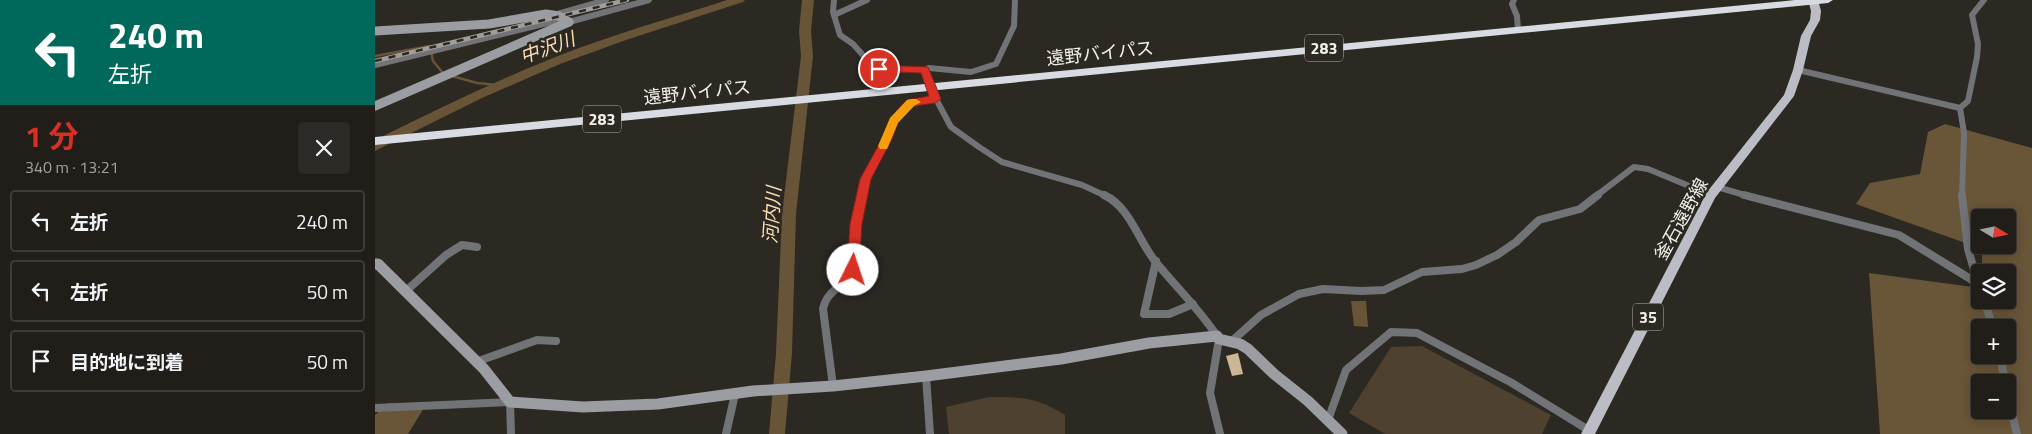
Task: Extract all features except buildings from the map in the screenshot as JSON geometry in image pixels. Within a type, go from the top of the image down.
[{"type":"highway","name":"遠野バイパス","points":[[1518,27],[1759,0]]},
{"type":"highway","name":"遠野バイパス","points":[[377,137],[422,131],[795,98],[1518,27],[1828,0]]},
{"type":"highway","name":"遠野バイパス","points":[[377,137],[409,138],[718,105]]},
{"type":"main road","name":"釜石遠野線","points":[[1589,432],[1714,191],[1789,96],[1798,70],[1806,36],[1815,20],[1816,11],[1813,1]]},
{"type":"street","points":[[375,31],[472,25],[534,15],[554,15],[606,0]]},
{"type":"street","points":[[375,65],[649,0]]},
{"type":"street","points":[[834,0],[833,15],[840,35],[853,44],[870,63],[879,69],[925,70],[929,68],[971,72],[996,64],[1014,26],[1015,0]]},
{"type":"street","points":[[833,15],[867,0]]},
{"type":"street","points":[[1514,0],[1512,4],[1518,27]]},
{"type":"street","points":[[1960,108],[1968,101],[1977,57],[1978,44],[1972,14],[1984,0]]},
{"type":"street","points":[[554,15],[566,20]]},
{"type":"street","points":[[375,106],[566,20]]},
{"type":"street","points":[[925,70],[935,99],[951,127],[1002,162],[1081,185],[1115,202],[1130,219],[1156,261],[1206,319],[1218,338],[1210,393],[1220,434]]},
{"type":"street","points":[[1798,70],[1960,108]]},
{"type":"street","points":[[828,386],[823,309],[825,300],[830,293],[849,280],[853,270],[856,224],[865,179],[887,139],[893,121],[911,103],[935,99]]},
{"type":"street","points":[[1960,108],[1964,120],[1962,158],[1963,218],[1971,265]]},
{"type":"street","points":[[1232,341],[1241,331],[1275,307],[1311,290],[1383,290],[1419,273],[1431,270],[1466,269],[1482,262],[1531,232],[1539,220],[1580,209],[1634,167],[1648,169],[1714,191],[1826,215],[1899,235],[1971,282]]},
{"type":"street","points":[[405,291],[446,255],[462,245],[477,247]]},
{"type":"street","points":[[1156,261],[1143,314],[1169,314],[1193,304]]},
{"type":"street","points":[[375,264],[378,264],[501,388],[510,402],[511,434]]},
{"type":"street","points":[[1328,420],[1346,370],[1391,332],[1417,333],[1513,383],[1589,432]]},
{"type":"street","points":[[375,408],[510,402],[583,407],[659,404],[753,392],[926,376],[1061,359],[1149,343],[1218,338],[1232,341],[1248,349],[1328,420],[1341,434]]},
{"type":"street","points":[[476,362],[537,340],[555,341]]},
{"type":"street","points":[[926,376],[930,434]]},
{"type":"street","points":[[726,434],[735,394]]},
{"type":"street","points":[[2013,419],[2017,434]]},
{"type":"shaded area","points":[[1945,124],[2032,148],[2032,434],[1880,434],[1869,273],[1971,287],[1971,309],[2016,309],[2016,264],[1982,264],[1982,254],[2016,254],[2016,209],[1971,209],[1971,245],[1856,204],[1870,183],[1920,174],[1928,132]]},
{"type":"shaded area","points":[[1351,301],[1366,301],[1368,327],[1354,326]]},
{"type":"shaded area","points":[[1422,346],[1551,415],[1542,434],[1385,434],[1349,413],[1391,347]]},
{"type":"shaded area","points":[[989,397],[1029,399],[1055,409],[1065,415],[1065,434],[949,434],[946,407]]},
{"type":"shaded area","points":[[388,403],[427,403],[408,434],[375,434],[375,415]]},
{"type":"waterway","name":"中沢川","points":[[375,146],[477,95],[556,61],[622,37],[739,0]]},
{"type":"waterway","name":"河内川","points":[[777,434],[784,353],[789,214],[807,56],[805,31],[808,0]]},
{"type":"waterway","points":[[375,56],[430,46],[433,61],[443,73]]},
{"type":"waterway","points":[[452,76],[477,83],[497,85]]},
{"type":"railway","points":[[375,61],[627,0]]},
{"type":"slow traffic","points":[[884,146],[893,121],[911,103],[916,102]]},
{"type":"route","points":[[853,270],[856,224],[865,179],[887,139],[893,121],[911,103],[935,99],[925,70],[879,69]]}]
